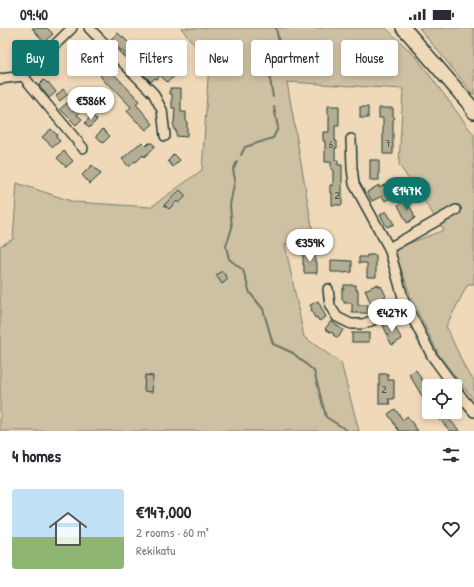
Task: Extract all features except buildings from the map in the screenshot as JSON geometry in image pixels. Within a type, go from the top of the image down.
[{"type":"highway","points":[[403,28],[470,105],[474,112]]},
{"type":"street","points":[[59,40],[71,28]]},
{"type":"street","points":[[89,28],[153,93],[162,110],[165,136]]},
{"type":"street","points":[[0,79],[23,76],[83,148]]},
{"type":"street","points":[[351,139],[354,184],[389,248],[404,301],[432,356],[448,379]]},
{"type":"street","points":[[389,248],[456,210]]},
{"type":"street","points":[[328,289],[330,306],[337,317],[352,324],[364,324],[371,321],[404,301]]},
{"type":"street","points":[[462,398],[474,412]]},
{"type":"shaded area","points":[[181,28],[386,28],[417,58],[474,135],[474,284],[468,284],[446,326],[466,370],[474,380],[474,400],[462,385],[462,379],[457,379],[440,357],[412,300],[394,249],[444,230],[399,165],[403,89],[287,82],[315,244],[285,244],[304,337],[341,363],[359,431],[0,431],[0,246],[13,239],[17,183],[74,202],[151,207],[202,170],[208,76],[243,76],[243,40],[195,40],[195,46]]},
{"type":"shaded area","points":[[419,28],[474,28],[474,95],[425,35]]},
{"type":"waterway","points":[[273,97],[267,61],[279,43],[276,28]]},
{"type":"waterway","points":[[241,155],[245,147],[273,138],[278,128],[274,107]]},
{"type":"waterway","points":[[237,162],[233,170],[235,179],[230,205],[232,228],[226,246],[229,259],[243,270],[250,293],[263,309],[273,344],[293,353],[314,371],[326,417],[348,431]]}]
